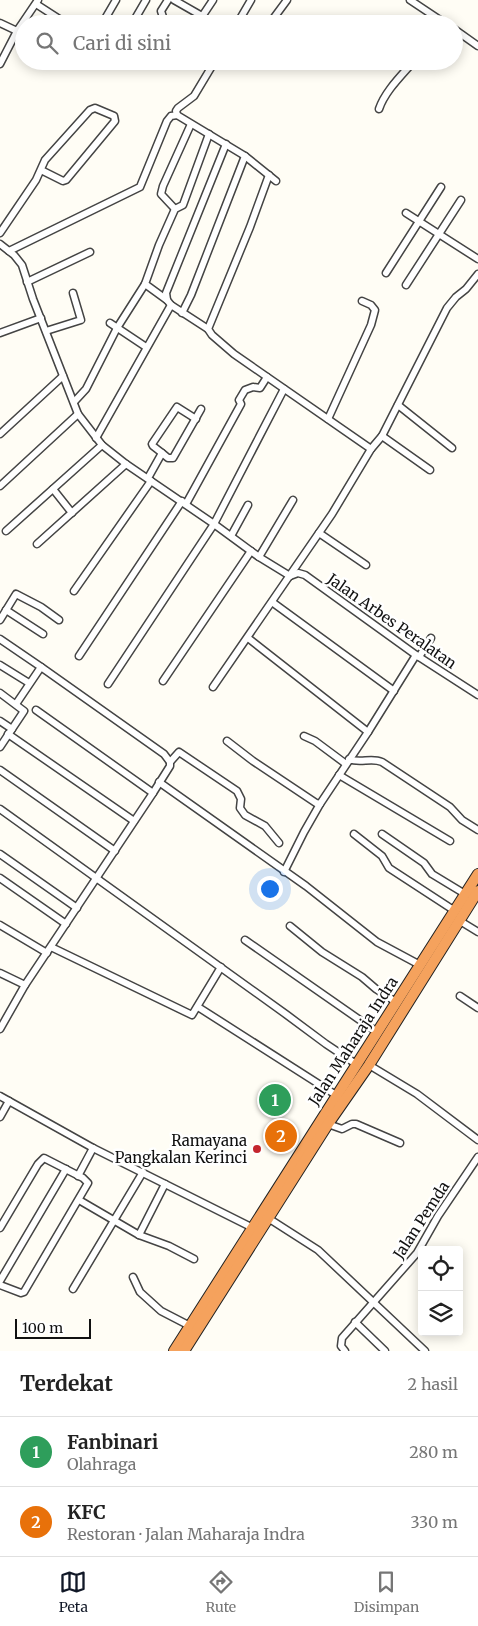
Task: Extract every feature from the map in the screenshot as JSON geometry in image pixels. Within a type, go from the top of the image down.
[{"type":"highway","name":"Jalan Maharaja Indra","points":[[174,1351],[245,1247],[268,1218],[328,1124],[369,1066],[457,916],[465,894],[478,874]]},
{"type":"highway","name":"Jalan Maharaja Indra","points":[[184,1351],[245,1247],[253,1228],[336,1095],[420,966],[478,891]]},
{"type":"street","points":[[107,15],[116,0]]},
{"type":"street","points":[[137,15],[146,0]]},
{"type":"street","points":[[162,15],[161,11],[168,0],[200,15]]},
{"type":"street","points":[[203,15],[213,0]]},
{"type":"street","points":[[242,15],[251,0]]},
{"type":"street","points":[[276,15],[286,0]]},
{"type":"street","points":[[410,0],[432,15]]},
{"type":"street","points":[[28,15],[37,2],[55,15]]},
{"type":"street","points":[[0,23],[15,30]]},
{"type":"street","points":[[0,64],[15,35]]},
{"type":"street","points":[[463,35],[478,46]]},
{"type":"street","points":[[177,115],[176,111],[194,96],[210,70]]},
{"type":"street","points":[[379,109],[383,99],[406,70]]},
{"type":"street","points":[[0,233],[41,170],[45,160],[92,108],[114,116],[115,122],[66,180],[63,181],[41,170]]},
{"type":"street","points":[[177,115],[245,156],[276,181]]},
{"type":"street","points":[[8,251],[140,187],[167,121],[172,116],[177,115]]},
{"type":"street","points":[[175,209],[161,194],[190,124]]},
{"type":"street","points":[[74,402],[86,389],[117,328],[145,284],[175,209],[182,206],[209,134]]},
{"type":"street","points":[[96,438],[169,302],[166,293],[226,144]]},
{"type":"street","points":[[182,313],[245,156]]},
{"type":"street","points":[[208,329],[269,175]]},
{"type":"street","points":[[386,273],[442,186]]},
{"type":"street","points":[[406,285],[461,200]]},
{"type":"street","points":[[406,213],[478,259]]},
{"type":"street","name":"Jalan Arbes Peralatan","points":[[0,244],[22,265],[78,414],[102,445],[258,557],[290,576],[298,573],[305,575],[418,656],[478,695]]},
{"type":"street","points":[[27,282],[90,252]]},
{"type":"street","points":[[213,687],[319,533],[371,450],[382,436],[447,308],[456,297],[466,290],[478,274]]},
{"type":"street","points":[[145,284],[182,313],[208,329],[234,354],[371,450]]},
{"type":"street","points":[[46,331],[81,320],[73,293]]},
{"type":"street","points":[[328,419],[371,325],[374,310],[371,305],[362,301]]},
{"type":"street","points":[[0,332],[41,318]]},
{"type":"street","points":[[110,323],[146,347]]},
{"type":"street","points":[[0,434],[64,376]]},
{"type":"street","points":[[78,656],[184,503],[240,404],[239,400],[245,390],[254,386],[260,388],[267,377]]},
{"type":"street","points":[[108,684],[214,524],[284,390]]},
{"type":"street","points":[[398,405],[452,448]]},
{"type":"street","points":[[196,419],[177,406],[152,444],[153,446],[168,458],[173,458],[196,419],[201,409]]},
{"type":"street","points":[[0,486],[78,414]]},
{"type":"street","points":[[382,436],[430,470]]},
{"type":"street","points":[[6,531],[102,445]]},
{"type":"street","points":[[74,591],[150,479],[162,453]]},
{"type":"street","points":[[37,544],[126,464]]},
{"type":"street","points":[[54,489],[72,513]]},
{"type":"street","points":[[258,557],[292,500]]},
{"type":"street","points":[[231,536],[248,505]]},
{"type":"street","points":[[319,533],[366,565]]},
{"type":"street","points":[[162,680],[251,551]]},
{"type":"street","points":[[0,620],[13,596],[18,594],[59,620]]},
{"type":"street","points":[[272,602],[394,691]]},
{"type":"street","points":[[6,610],[43,634]]},
{"type":"street","points":[[248,638],[368,732]]},
{"type":"street","points":[[284,872],[304,832],[338,775],[431,638]]},
{"type":"street","points":[[0,639],[164,754],[170,762]]},
{"type":"street","points":[[0,665],[29,684]]},
{"type":"street","points":[[16,704],[41,667]]},
{"type":"street","points":[[0,693],[24,711],[0,747]]},
{"type":"street","points":[[36,710],[153,793]]},
{"type":"street","points":[[0,721],[10,731],[134,821]]},
{"type":"street","points":[[304,736],[348,761],[374,760],[382,762],[450,807],[462,820],[478,830]]},
{"type":"street","points":[[227,741],[253,761],[320,804]]},
{"type":"street","points":[[0,1029],[3,1016],[115,851],[170,766],[170,762],[179,752],[238,791],[241,799],[240,808],[245,815],[265,826],[279,843]]},
{"type":"street","points":[[0,770],[115,851]]},
{"type":"street","points":[[338,775],[450,841]]},
{"type":"street","points":[[159,782],[319,896],[378,942],[420,966]]},
{"type":"street","points":[[0,809],[356,1064]]},
{"type":"street","points":[[354,834],[382,856],[389,868],[478,932]]},
{"type":"street","points":[[382,834],[424,863],[432,874],[465,894]]},
{"type":"street","points":[[0,854],[77,908]]},
{"type":"street","points":[[0,878],[66,924]]},
{"type":"street","points":[[0,925],[49,950],[192,1015],[221,968]]},
{"type":"street","points":[[290,926],[322,952],[362,977],[396,1002]]},
{"type":"street","points":[[245,940],[377,1032]]},
{"type":"street","points":[[0,973],[25,986]]},
{"type":"street","points":[[460,996],[478,1008]]},
{"type":"street","points":[[198,1007],[336,1095]]},
{"type":"street","points":[[369,1066],[417,1094],[478,1140]]},
{"type":"street","points":[[0,1096],[93,1148],[253,1228]]},
{"type":"street","points":[[0,1117],[9,1102]]},
{"type":"street","points":[[328,1124],[343,1129],[356,1124],[400,1143]]},
{"type":"street","points":[[78,1176],[93,1148]]},
{"type":"street","name":"Jalan Pemda","points":[[345,1351],[341,1346],[342,1338],[417,1253],[438,1216],[478,1157]]},
{"type":"street","points":[[0,1227],[41,1159],[47,1159],[88,1182],[24,1292],[21,1293],[0,1285]]},
{"type":"street","points":[[0,1281],[66,1169]]},
{"type":"street","points":[[73,1289],[143,1172]]},
{"type":"street","points":[[139,1235],[165,1184]]},
{"type":"street","points":[[79,1200],[139,1235],[169,1246],[194,1260]]},
{"type":"street","points":[[268,1218],[318,1250],[426,1351]]},
{"type":"street","points":[[134,1277],[140,1292],[161,1311],[190,1326]]},
{"type":"street","points":[[356,1322],[386,1351]]},
{"type":"place","name":"Fanbinari","points":[[275,1100]]},
{"type":"place","name":"KFC","points":[[281,1136]]},
{"type":"place","name":"Ramayana Pangkalan Kerinci","points":[[257,1149]]}]
